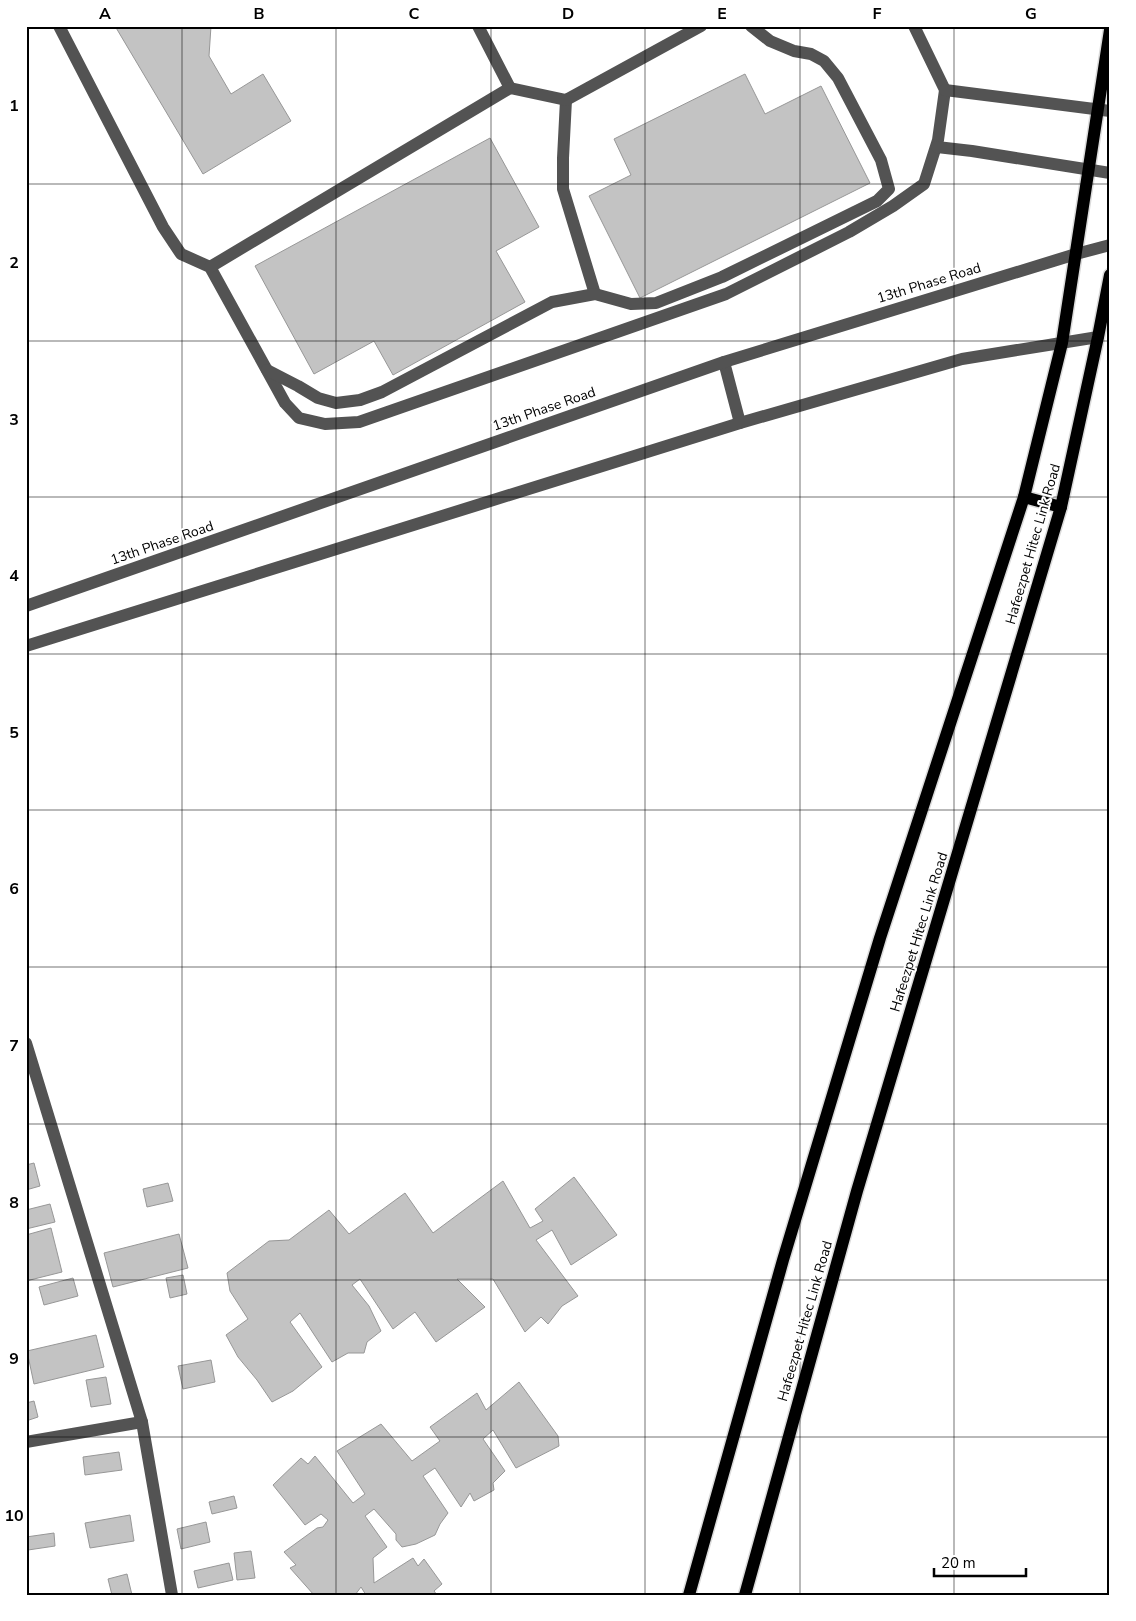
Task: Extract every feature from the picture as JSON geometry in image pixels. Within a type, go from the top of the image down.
[{"type":"main road","name":"Hafeezpet Hitec Link Road","points":[[689,1595],[783,1260],[880,938],[1024,497],[1062,343],[1088,169],[1104,110],[1110,30]]},
{"type":"main road","name":"Hafeezpet Hitec Link Road","points":[[745,1595],[857,1191],[1062,507],[1110,276]]},
{"type":"main road","points":[[1024,497],[1062,507]]},
{"type":"street","points":[[59,26],[163,227],[181,254],[210,267],[285,404],[299,418],[325,424],[359,422],[726,294],[849,232],[893,206],[924,184],[937,147],[945,90],[914,26]]},
{"type":"street","points":[[478,26],[510,88]]},
{"type":"street","points":[[210,267],[510,88],[566,100],[701,26]]},
{"type":"street","points":[[267,370],[318,398],[336,402],[360,400],[382,392],[552,302],[595,294],[631,304],[656,303],[722,277],[878,201],[889,189],[880,160],[838,78],[824,61],[811,54],[794,51],[770,42],[751,26]]},
{"type":"street","points":[[945,90],[1104,110]]},
{"type":"street","points":[[566,100],[563,189],[595,294]]},
{"type":"street","points":[[937,147],[1110,173]]},
{"type":"street","name":"13th Phase Road","points":[[26,606],[724,362],[1110,245]]},
{"type":"street","points":[[26,646],[740,423],[962,359],[1098,338]]},
{"type":"street","points":[[724,362],[740,423]]},
{"type":"street","points":[[26,1043],[142,1422],[172,1595]]},
{"type":"street","points":[[26,1442],[142,1422]]},
{"type":"building","points":[[115,26],[211,26],[209,56],[231,94],[263,74],[291,121],[203,174]]},
{"type":"building","points":[[745,74],[765,114],[821,86],[870,183],[640,298],[589,196],[631,175],[614,139]]},
{"type":"building","points":[[490,138],[539,227],[496,251],[525,302],[393,375],[374,341],[314,374],[255,266]]},
{"type":"building","points":[[34,1163],[40,1186],[26,1190],[26,1165]]},
{"type":"building","points":[[574,1177],[617,1235],[571,1265],[552,1230],[536,1240],[578,1296],[562,1306],[548,1324],[541,1317],[525,1332],[493,1279],[457,1279],[485,1307],[436,1342],[415,1312],[393,1329],[360,1279],[352,1285],[369,1306],[381,1331],[367,1342],[364,1353],[348,1353],[332,1362],[300,1313],[290,1322],[322,1367],[293,1391],[272,1402],[238,1357],[226,1335],[248,1319],[230,1291],[227,1273],[269,1241],[289,1240],[329,1210],[349,1234],[405,1193],[433,1233],[503,1181],[530,1228],[543,1221],[535,1209]]},
{"type":"building","points":[[168,1183],[173,1201],[147,1207],[143,1189]]},
{"type":"building","points":[[50,1204],[55,1222],[26,1229],[26,1210]]},
{"type":"building","points":[[51,1228],[62,1272],[26,1281],[26,1235]]},
{"type":"building","points":[[179,1234],[188,1268],[113,1287],[104,1253]]},
{"type":"building","points":[[183,1275],[187,1294],[170,1298],[166,1278]]},
{"type":"building","points":[[73,1278],[78,1296],[44,1305],[39,1287]]},
{"type":"building","points":[[96,1335],[104,1367],[34,1384],[27,1351]]},
{"type":"building","points":[[211,1360],[215,1382],[183,1389],[178,1366]]},
{"type":"building","points":[[106,1377],[111,1404],[91,1407],[86,1380]]},
{"type":"building","points":[[519,1382],[558,1436],[559,1446],[516,1468],[493,1430],[483,1439],[505,1471],[493,1483],[494,1490],[474,1501],[470,1493],[461,1507],[435,1468],[423,1476],[448,1513],[435,1535],[416,1544],[402,1547],[396,1540],[396,1534],[374,1509],[365,1516],[387,1547],[373,1558],[374,1583],[413,1558],[418,1566],[424,1559],[442,1584],[434,1591],[437,1595],[366,1595],[361,1587],[355,1595],[314,1595],[290,1568],[296,1565],[284,1552],[317,1528],[323,1527],[328,1520],[321,1514],[305,1525],[273,1485],[301,1458],[308,1464],[315,1456],[353,1503],[365,1494],[337,1451],[381,1424],[412,1461],[440,1441],[430,1427],[477,1393],[486,1410]]},
{"type":"building","points":[[34,1401],[38,1417],[26,1421],[26,1403]]},
{"type":"building","points":[[119,1452],[122,1470],[85,1475],[83,1457]]},
{"type":"building","points":[[234,1496],[237,1508],[212,1514],[209,1502]]},
{"type":"building","points":[[130,1515],[134,1541],[90,1548],[85,1523]]},
{"type":"building","points":[[206,1522],[210,1542],[181,1549],[177,1529]]},
{"type":"building","points":[[54,1533],[55,1546],[28,1550],[26,1537]]},
{"type":"building","points":[[251,1551],[255,1578],[237,1580],[234,1553]]},
{"type":"building","points":[[229,1563],[233,1580],[198,1588],[194,1571]]},
{"type":"building","points":[[127,1574],[132,1595],[112,1595],[108,1579]]}]
